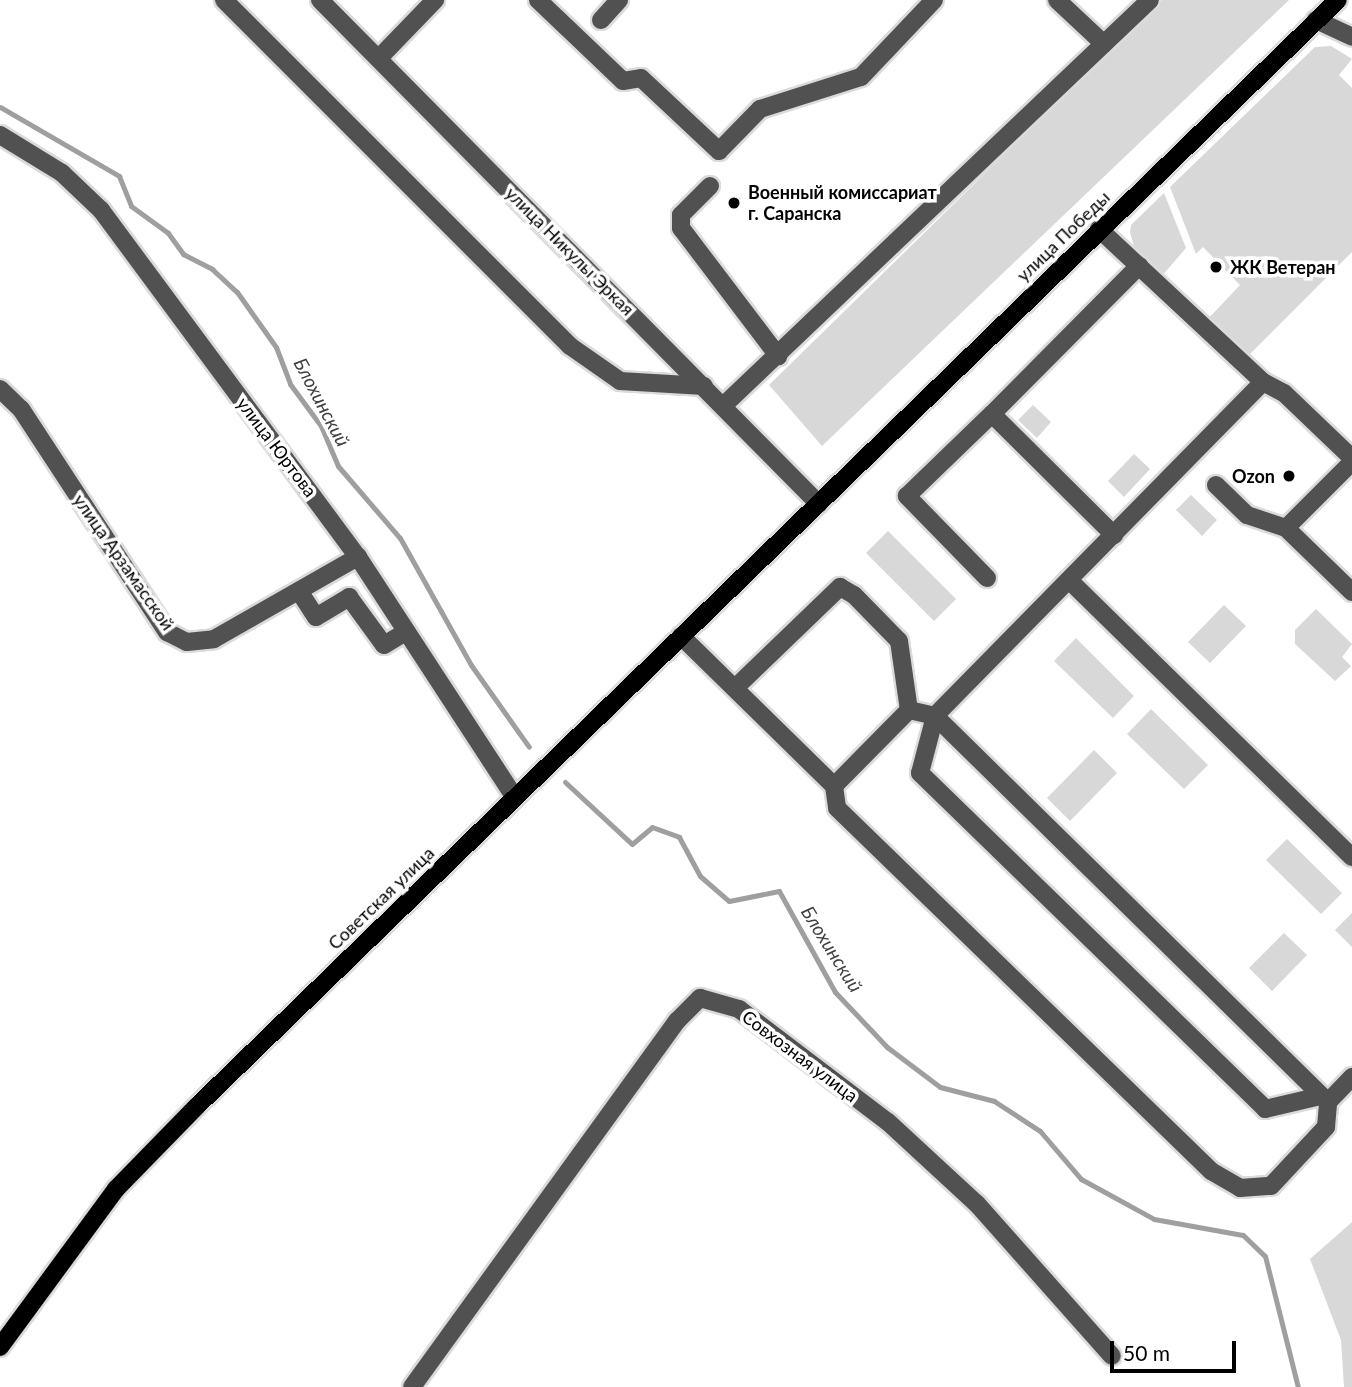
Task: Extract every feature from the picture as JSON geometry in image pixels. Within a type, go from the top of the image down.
[{"type":"main road","name":"улица Победы","points":[[818,504],[1338,0]]},
{"type":"main road","name":"Советская улица","points":[[0,1347],[116,1189],[514,796],[818,504]]},
{"type":"street","points":[[224,0],[570,346],[620,382],[704,386]]},
{"type":"street","name":"улица Никулы Эркая","points":[[320,0],[818,504]]},
{"type":"street","points":[[379,58],[435,0]]},
{"type":"street","points":[[538,0],[623,81],[641,78],[719,151],[760,109],[861,77],[934,0]]},
{"type":"street","points":[[601,20],[620,0]]},
{"type":"street","points":[[1056,0],[1104,44]]},
{"type":"street","points":[[723,406],[1150,0]]},
{"type":"street","points":[[1316,20],[1352,37]]},
{"type":"street","name":"улица Юртова","points":[[0,135],[62,173],[101,210],[358,557],[514,796]]},
{"type":"street","points":[[710,186],[681,215],[681,228],[778,356]]},
{"type":"street","points":[[1099,229],[1263,382],[1284,393],[1352,460],[1286,528]]},
{"type":"street","points":[[987,578],[907,496],[1139,266]]},
{"type":"street","points":[[1263,382],[935,716],[920,773],[1265,1109],[1324,1099],[1352,1077]]},
{"type":"street","name":"улица Арзамасской","points":[[0,389],[21,409],[167,632],[187,642],[214,639],[358,557]]},
{"type":"street","points":[[992,414],[1114,535]]},
{"type":"street","points":[[1216,485],[1247,515],[1286,528],[1352,592]]},
{"type":"street","points":[[1069,580],[1352,857]]},
{"type":"street","points":[[735,688],[840,587],[854,594],[899,641],[909,710]]},
{"type":"street","points":[[299,591],[316,617],[349,597],[384,645],[406,632]]},
{"type":"street","points":[[681,636],[834,786],[837,808],[1211,1171],[1240,1188],[1271,1186],[1326,1127],[1324,1099],[935,716],[909,710]]},
{"type":"street","points":[[834,786],[909,710]]},
{"type":"street","name":"Совхозная улица","points":[[412,1387],[677,1021],[700,998],[739,1009],[888,1122],[977,1204],[1112,1356]]},
{"type":"shaded area","points":[[1162,0],[1289,0],[822,446],[769,385]]},
{"type":"shaded area","points":[[1331,46],[1352,59],[1339,75],[1352,88],[1352,252],[1249,355],[1207,320],[1240,285],[1203,247],[1196,254],[1170,187],[1315,47]]},
{"type":"shaded area","points":[[1164,193],[1186,248],[1161,277],[1136,254],[1130,232],[1131,225]]},
{"type":"shaded area","points":[[1033,405],[1051,422],[1037,438],[1018,420]]},
{"type":"shaded area","points":[[1134,454],[1150,469],[1124,497],[1108,481]]},
{"type":"shaded area","points":[[1191,495],[1217,520],[1202,536],[1176,510]]},
{"type":"shaded area","points":[[888,531],[956,599],[934,621],[866,553]]},
{"type":"shaded area","points":[[1224,605],[1246,626],[1210,663],[1188,642]]},
{"type":"shaded area","points":[[1316,609],[1352,644],[1342,657],[1351,666],[1335,681],[1295,644],[1295,630]]},
{"type":"shaded area","points":[[1076,638],[1134,696],[1113,718],[1054,661]]},
{"type":"shaded area","points":[[1151,709],[1208,765],[1184,789],[1127,734]]},
{"type":"shaded area","points":[[1094,750],[1117,773],[1070,821],[1047,798]]},
{"type":"shaded area","points":[[1287,839],[1342,893],[1321,914],[1266,860]]},
{"type":"shaded area","points":[[1352,913],[1352,947],[1335,930]]},
{"type":"shaded area","points":[[1284,933],[1307,955],[1272,991],[1249,968]]},
{"type":"shaded area","points":[[1352,1222],[1352,1387],[1344,1387],[1341,1340],[1310,1259]]},
{"type":"waterway","name":"Блохинский","points":[[0,107],[119,176],[131,206],[168,233],[183,254],[212,269],[237,292],[276,347],[290,384],[321,426],[338,466],[400,538],[471,665],[529,747]]},
{"type":"waterway","name":"Блохинский","points":[[565,782],[632,844],[652,827],[679,837],[700,876],[729,901],[779,891],[835,992],[887,1047],[940,1087],[994,1101],[1040,1131],[1081,1179],[1154,1219],[1243,1235],[1265,1256],[1298,1387]]},
{"type":"place","name":"Военный комиссариат г. Саранска","points":[[734,203]]},
{"type":"place","name":"ЖК Ветеран","points":[[1216,267]]},
{"type":"place","name":"Ozon","points":[[1289,476]]}]
